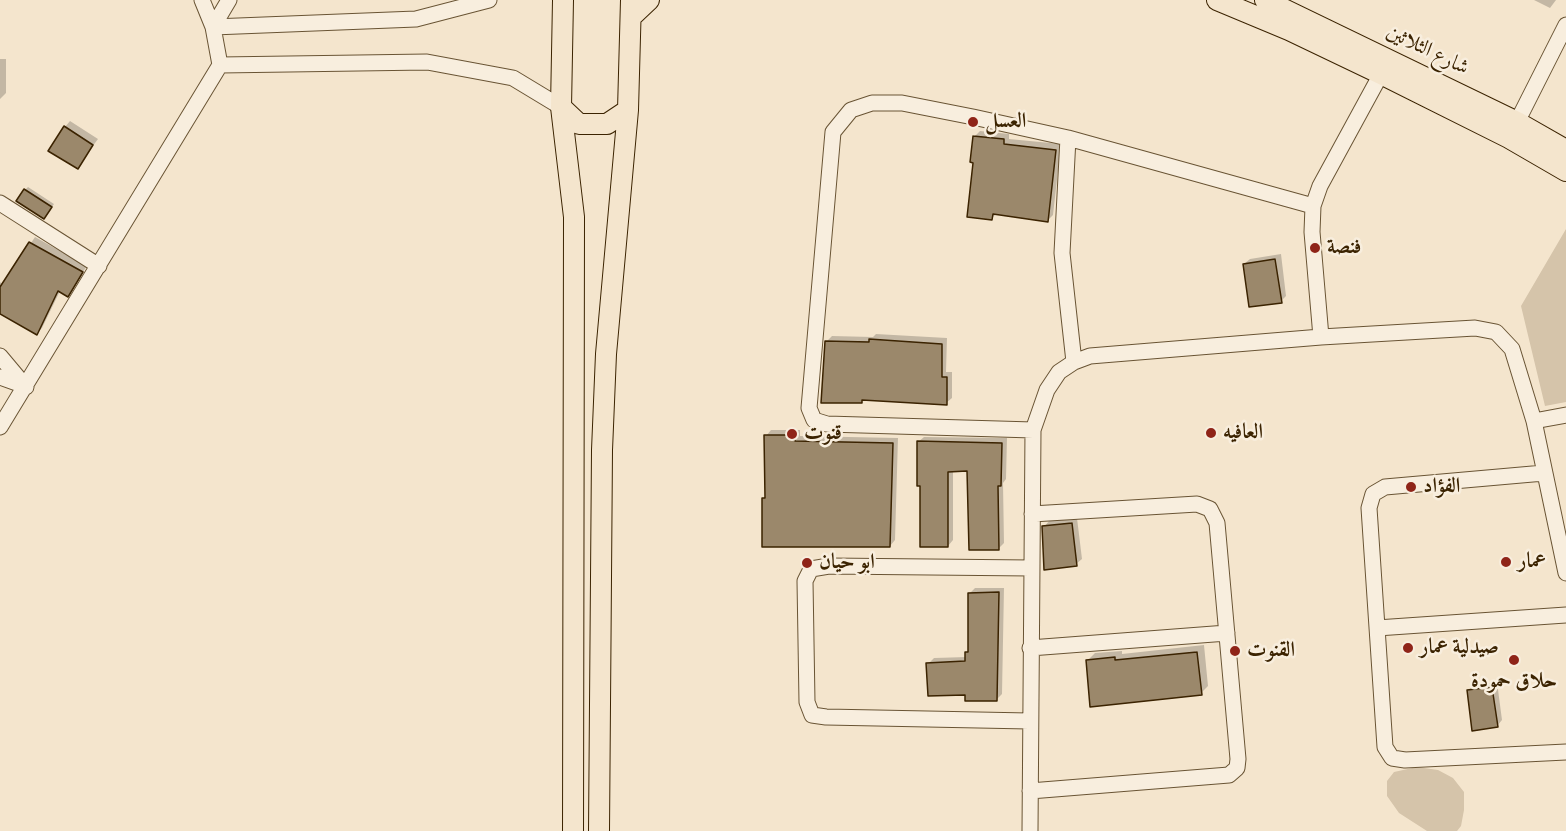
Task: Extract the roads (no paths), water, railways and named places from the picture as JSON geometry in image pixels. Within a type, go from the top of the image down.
[{"type":"main road","points":[[563,0],[561,107],[574,217],[573,831]]},
{"type":"main road","points":[[599,831],[604,397],[628,110],[630,8],[649,0]]},
{"type":"main road","points":[[1216,0],[1292,22],[1381,75],[1509,138],[1566,171]]},
{"type":"main road","name":"شارع الثلاثين","points":[[1265,0],[1292,22],[1517,122],[1566,150]]},
{"type":"main road","points":[[561,107],[579,124],[607,124],[628,110]]},
{"type":"street","points":[[0,428],[220,65],[213,27],[202,0]]},
{"type":"street","points":[[213,27],[229,0]]},
{"type":"street","points":[[213,27],[416,20],[489,0]]},
{"type":"street","points":[[1517,122],[1566,25]]},
{"type":"street","points":[[220,65],[427,62],[513,78],[561,107]]},
{"type":"street","points":[[1320,337],[1312,232],[1313,206],[1320,186],[1381,75]]},
{"type":"street","points":[[1033,430],[827,424],[814,420],[808,408],[833,132],[851,110],[872,104],[902,104],[1068,138],[1313,206]]},
{"type":"street","points":[[1068,138],[1062,253],[1074,362]]},
{"type":"street","points":[[0,203],[99,266]]},
{"type":"street","points":[[1030,831],[1029,721],[1033,430],[1047,390],[1059,372],[1074,362],[1090,356],[1320,337],[1475,328],[1496,332],[1512,349],[1534,421],[1566,573]]},
{"type":"street","points":[[0,356],[26,387]]},
{"type":"street","points":[[0,377],[26,387]]},
{"type":"street","points":[[1534,421],[1566,415]]},
{"type":"street","points":[[1544,473],[1385,487],[1373,494],[1369,508],[1385,747],[1392,758],[1405,760],[1566,752]]},
{"type":"street","points":[[1030,791],[1229,775],[1237,768],[1217,523],[1210,509],[1197,504],[1032,514]]},
{"type":"street","points":[[1029,721],[825,717],[812,714],[807,702],[805,581],[811,569],[829,566],[1031,568]]},
{"type":"street","points":[[1377,628],[1566,615]]},
{"type":"street","points":[[1030,648],[1227,633]]},
{"type":"place","name":"العسل","points":[[973,122]]},
{"type":"place","name":"فنصة","points":[[1315,248]]},
{"type":"place","name":"العافيه","points":[[1211,433]]},
{"type":"place","name":"قنوت","points":[[792,434]]},
{"type":"place","name":"الفؤاد","points":[[1411,487]]},
{"type":"place","name":"عمار","points":[[1506,562]]},
{"type":"place","name":"ابو حيان","points":[[807,563]]},
{"type":"place","name":"صيدلية عمار","points":[[1408,648]]},
{"type":"place","name":"القنوت","points":[[1235,651]]},
{"type":"place","name":"حلاق حمودة","points":[[1514,660]]}]
